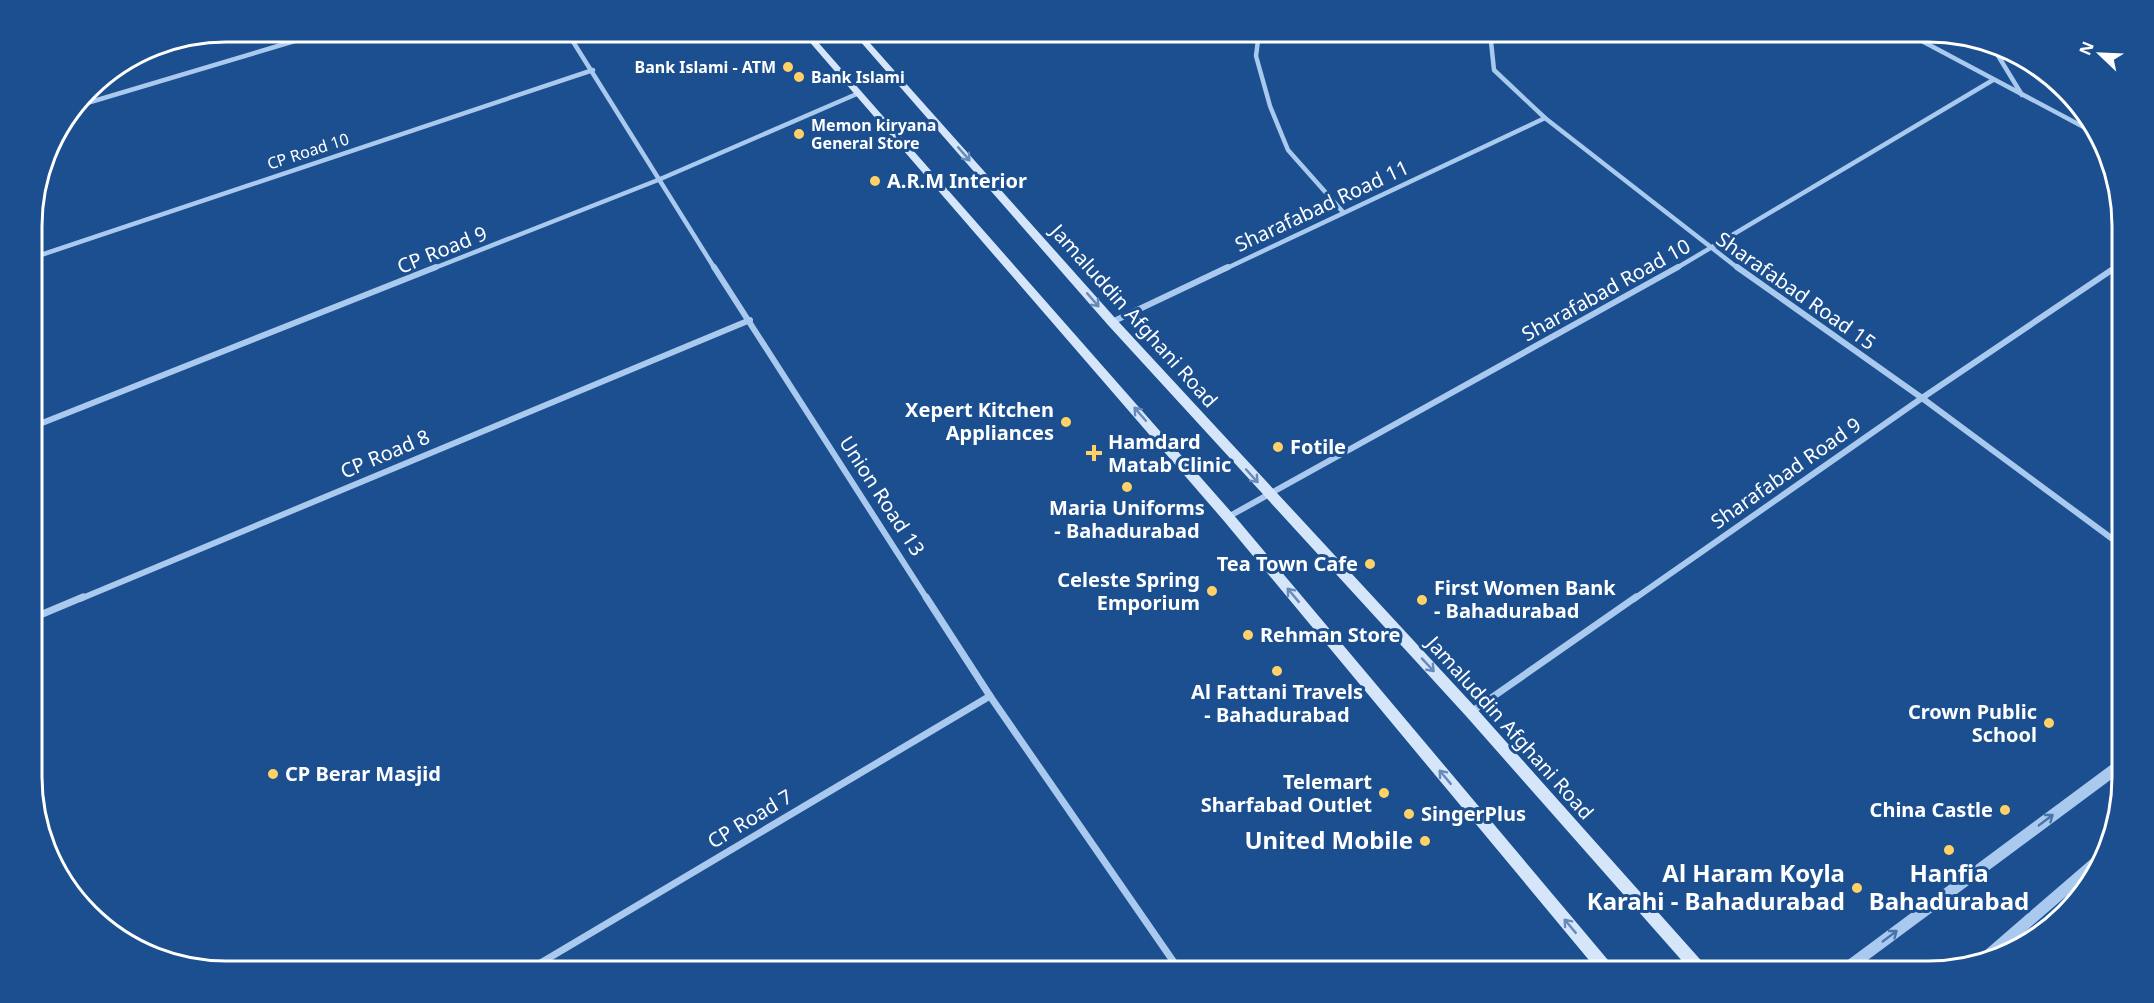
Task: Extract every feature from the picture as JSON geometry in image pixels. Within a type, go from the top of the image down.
[{"type":"main road","points":[[814,42],[1228,517],[1600,961]]},
{"type":"main road","name":"Jamaluddin Afghani Road","points":[[865,42],[1112,322],[1471,712],[1692,961]]},
{"type":"street","points":[[91,102],[292,42]]},
{"type":"street","name":"Union Road 13","points":[[574,42],[658,180],[990,696],[1173,961]]},
{"type":"street","points":[[1258,42],[1256,56],[1270,106],[1288,150],[1343,212]]},
{"type":"street","name":"Sharafabad Road 15","points":[[1491,42],[1494,70],[1545,118],[1711,249],[1922,398],[2112,539]]},
{"type":"street","points":[[1923,42],[2082,126]]},
{"type":"street","points":[[1998,56],[2023,96]]},
{"type":"street","name":"CP Road 10","points":[[42,255],[593,70]]},
{"type":"street","name":"Sharafabad Road 10","points":[[1228,517],[1711,249],[1993,80]]},
{"type":"street","name":"CP Road 9","points":[[42,423],[658,180],[859,93]]},
{"type":"street","name":"Sharafabad Road 11","points":[[1112,322],[1545,118]]},
{"type":"street","name":"Sharafabad Road 9","points":[[1471,712],[1922,398],[2112,270]]},
{"type":"street","name":"CP Road 8","points":[[42,614],[750,320]]},
{"type":"street","name":"CP Road 7","points":[[544,961],[990,696]]},
{"type":"street","points":[[1856,961],[2112,771]]},
{"type":"street","points":[[1999,946],[2085,872]]},
{"type":"place","name":"Bank Islami - ATM","points":[[788,67]]},
{"type":"place","name":"Bank Islami","points":[[799,77]]},
{"type":"place","name":"Memon kiryana General Store","points":[[799,134]]},
{"type":"place","name":"A.R.M Interior","points":[[875,181]]},
{"type":"place","name":"Xepert Kitchen Appliances","points":[[1066,422]]},
{"type":"place","name":"Fotile","points":[[1278,447]]},
{"type":"place","name":"Hamdard Matab Clinic","points":[[1094,453]]},
{"type":"place","name":"Maria Uniforms - Bahadurabad","points":[[1127,487]]},
{"type":"place","name":"Tea Town Cafe","points":[[1370,564]]},
{"type":"place","name":"Celeste Spring Emporium","points":[[1212,591]]},
{"type":"place","name":"First Women Bank - Bahadurabad","points":[[1422,600]]},
{"type":"place","name":"Rehman Store","points":[[1248,635]]},
{"type":"place","name":"Al Fattani Travels - Bahadurabad","points":[[1277,671]]},
{"type":"place","name":"Crown Public School","points":[[2049,723]]},
{"type":"place","name":"CP Berar Masjid","points":[[273,774]]},
{"type":"place","name":"Telemart Sharfabad Outlet","points":[[1384,793]]},
{"type":"place","name":"China Castle","points":[[2005,810]]},
{"type":"place","name":"SingerPlus","points":[[1409,814]]},
{"type":"place","name":"United Mobile","points":[[1425,841]]},
{"type":"place","name":"Hanfia Bahadurabad","points":[[1949,850]]},
{"type":"place","name":"Al Haram Koyla Karahi - Bahadurabad","points":[[1857,888]]}]
